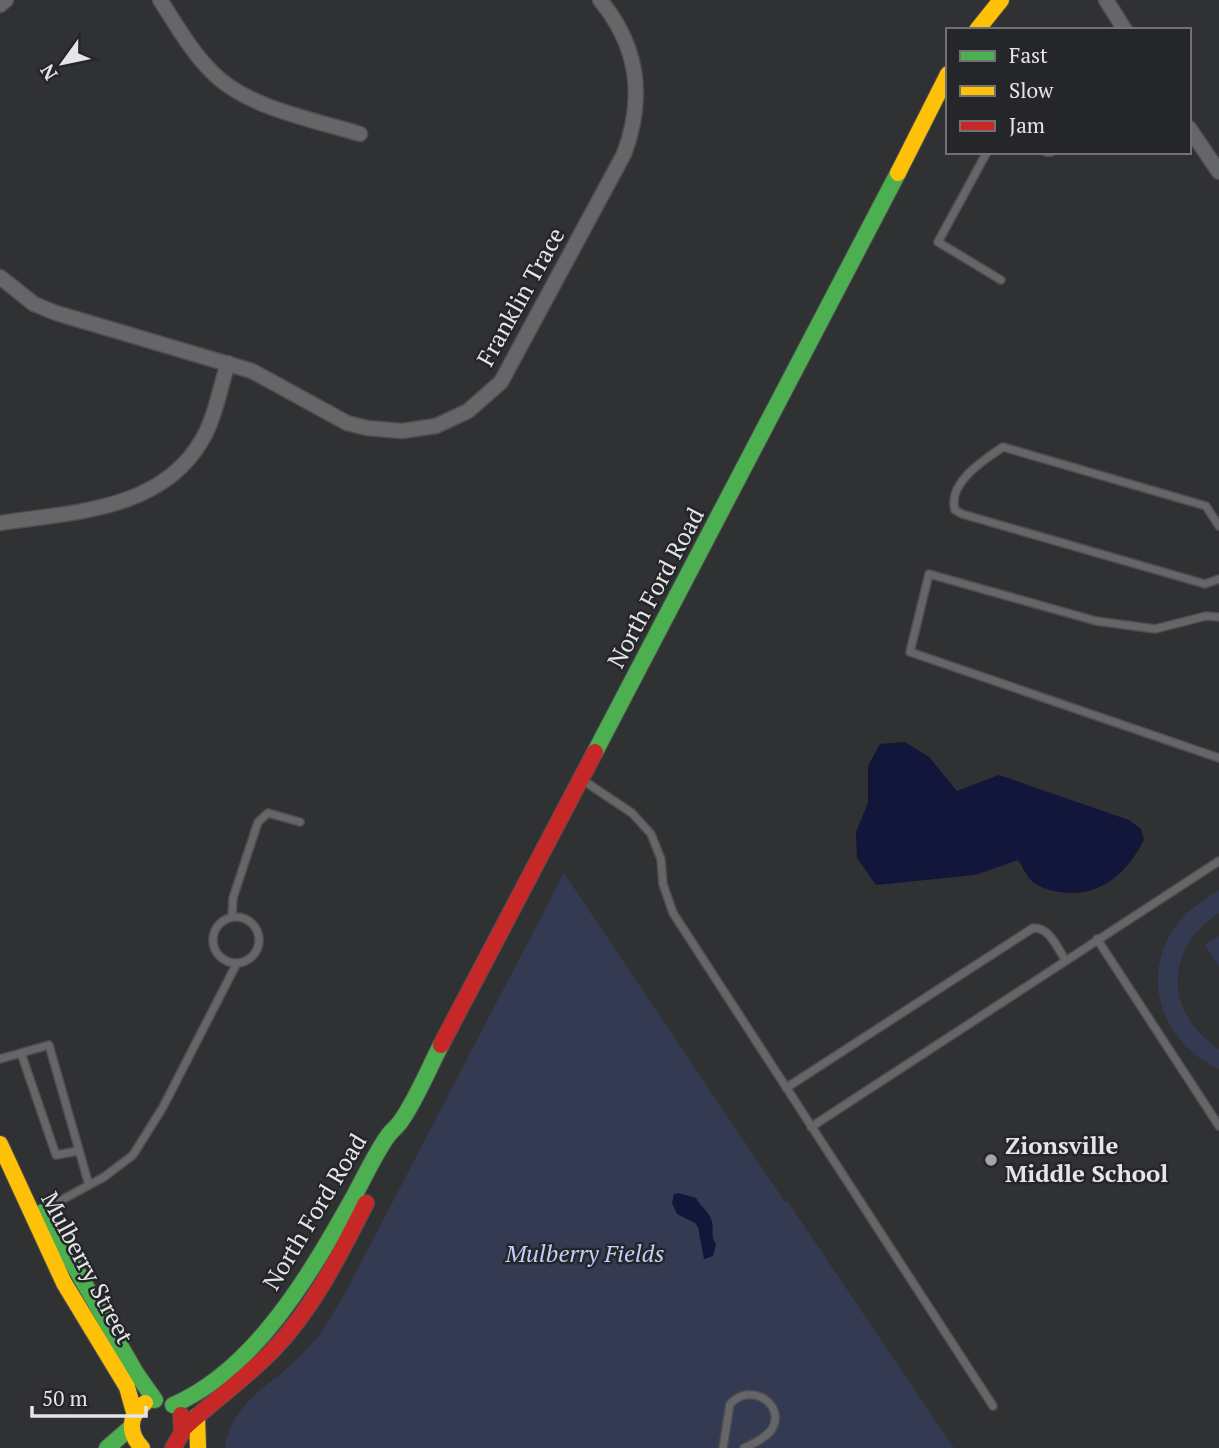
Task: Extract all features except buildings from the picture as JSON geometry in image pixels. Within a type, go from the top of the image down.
[{"type":"main road","points":[[979,28],[1001,0]]},
{"type":"main road","name":"North Ford Road","points":[[173,1405],[197,1396],[227,1372],[269,1326],[305,1280],[387,1137],[401,1121],[832,303],[946,79]]},
{"type":"main road","name":"North Ford Road","points":[[179,1441],[197,1416],[274,1349],[305,1310],[343,1250],[397,1143],[401,1121]]},
{"type":"main road","name":"Mulberry Street","points":[[0,1144],[43,1211],[136,1373],[155,1400]]},
{"type":"main road","name":"Mulberry Street","points":[[0,1144],[64,1283],[127,1387],[136,1443],[142,1448]]},
{"type":"main road","points":[[107,1448],[132,1420],[140,1406],[155,1400],[173,1405],[183,1419],[179,1441]]},
{"type":"main road","points":[[197,1416],[198,1448]]},
{"type":"street","points":[[0,5],[6,0]]},
{"type":"street","points":[[160,0],[194,52],[230,87],[262,103],[360,134]]},
{"type":"street","name":"Franklin Trace","points":[[0,277],[34,304],[56,313],[228,363],[272,380],[347,423],[383,430],[419,430],[452,420],[468,411],[501,382],[624,154],[631,136],[636,95],[632,59],[622,29],[600,0]]},
{"type":"street","points":[[1106,0],[1124,28]]},
{"type":"street","points":[[1191,131],[1219,172]]},
{"type":"street","points":[[0,523],[119,503],[165,482],[180,469],[202,440],[209,426],[228,363]]},
{"type":"lane","points":[[986,154],[938,242],[1001,280]]},
{"type":"lane","points":[[1219,526],[1206,506],[1003,447],[979,464],[956,491],[952,501],[955,510],[962,514],[1205,583],[1219,579]]},
{"type":"lane","points":[[1219,617],[1206,616],[1155,629],[1096,621],[929,574],[911,652],[1219,758]]},
{"type":"lane","points":[[580,779],[632,813],[652,834],[661,859],[663,884],[673,913],[993,1406]]},
{"type":"lane","points":[[232,916],[233,898],[258,822],[268,813],[300,822]]},
{"type":"lane","points":[[811,1127],[1219,861]]},
{"type":"lane","points":[[232,916],[247,919],[257,929],[259,937],[259,945],[251,958],[237,963],[222,959],[213,946],[214,931],[218,924],[232,916]]},
{"type":"lane","points":[[786,1088],[1033,928],[1046,930],[1066,961]]},
{"type":"lane","points":[[1097,939],[1219,1126]]},
{"type":"lane","points":[[43,1211],[104,1177],[133,1155],[163,1107],[237,963]]},
{"type":"lane","points":[[0,1059],[49,1045],[89,1185]]},
{"type":"lane","points":[[21,1053],[56,1155],[78,1151]]},
{"type":"lane","points":[[723,1448],[730,1404],[739,1396],[754,1394],[761,1396],[771,1408],[774,1424],[765,1436],[744,1448]]},
{"type":"green space","name":"Mulberry Fields","points":[[564,873],[954,1448],[225,1448],[229,1431],[245,1406],[308,1348],[343,1297]]},
{"type":"green space","points":[[1219,890],[1219,913],[1201,928],[1188,944],[1180,962],[1178,981],[1180,1000],[1188,1018],[1201,1034],[1219,1049],[1219,1069],[1183,1043],[1170,1026],[1162,1007],[1158,986],[1159,965],[1165,944],[1177,924],[1191,909]]},
{"type":"green space","points":[[1219,936],[1219,967],[1205,945]]},
{"type":"shaded area","points":[[905,742],[929,757],[957,791],[999,775],[1129,820],[1141,829],[1144,840],[1120,873],[1099,887],[1087,891],[1059,892],[1039,886],[1029,878],[1018,860],[975,875],[876,885],[857,858],[856,832],[868,803],[868,766],[880,744]]},
{"type":"shaded area","points":[[674,1194],[696,1198],[709,1215],[716,1244],[713,1256],[704,1259],[698,1227],[677,1214],[672,1203]]},
{"type":"traffic: fast","points":[[595,752],[898,173]]},
{"type":"traffic: fast","points":[[173,1405],[203,1389],[230,1368],[278,1316],[319,1257],[382,1144],[407,1112],[441,1045]]},
{"type":"traffic: fast","points":[[43,1212],[136,1373],[155,1400]]},
{"type":"traffic: fast","points":[[107,1448],[130,1428]]},
{"type":"traffic: slow","points":[[979,28],[1001,0]]},
{"type":"traffic: slow","points":[[898,173],[946,78]]},
{"type":"traffic: slow","points":[[0,1144],[64,1283],[127,1387],[134,1412]]},
{"type":"traffic: slow","points":[[142,1448],[134,1436],[132,1425],[135,1413],[145,1403]]},
{"type":"traffic: slow","points":[[197,1416],[198,1448]]},
{"type":"traffic: jam","points":[[441,1045],[595,752]]},
{"type":"traffic: jam","points":[[184,1428],[252,1370],[302,1316],[366,1203]]},
{"type":"traffic: jam","points":[[173,1448],[182,1433],[181,1415]]},
{"type":"place","name":"Zionsville Middle School","points":[[991,1160]]}]
